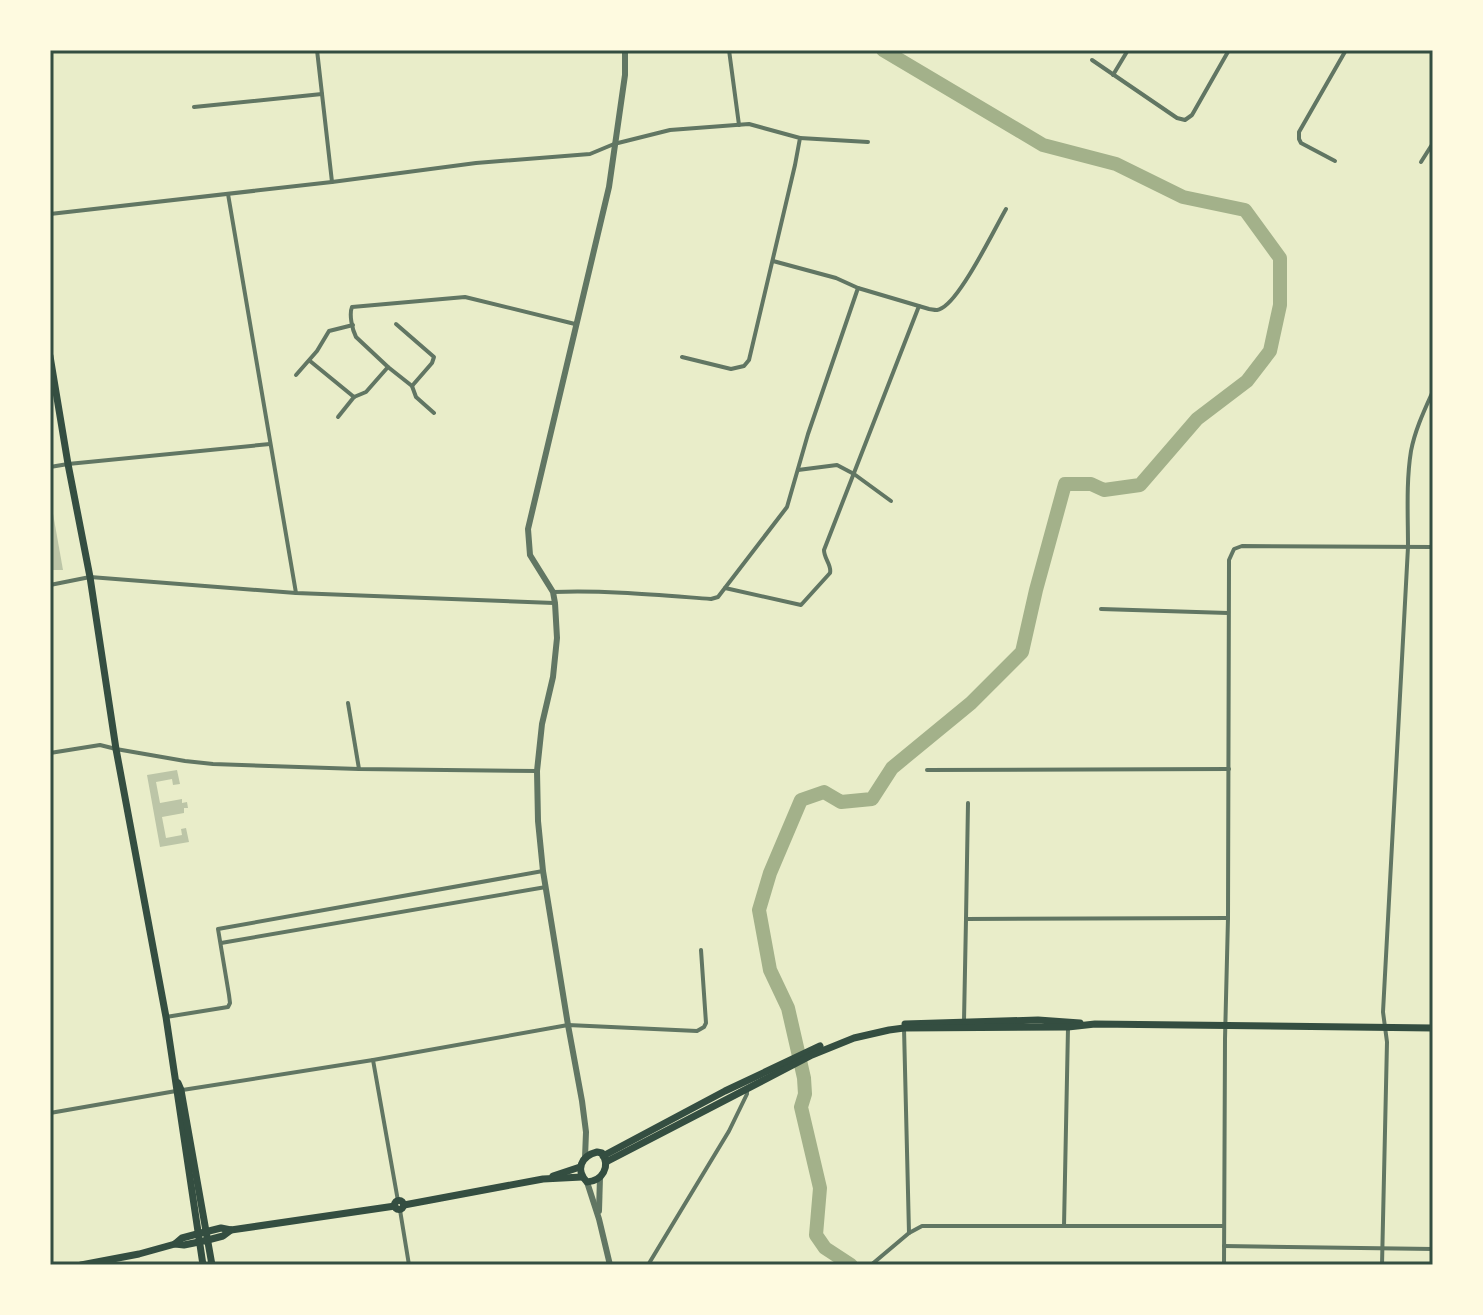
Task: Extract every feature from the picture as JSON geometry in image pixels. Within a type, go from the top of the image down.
[{"type":"main road","points":[[50,356],[90,577],[116,749],[166,1017],[202,1237],[203,1265]]},
{"type":"main road","points":[[81,1265],[175,1244],[184,1245],[221,1228],[231,1230],[399,1205],[543,1179],[580,1167],[590,1154],[602,1157],[746,1089],[847,1036],[893,1025],[964,1021],[1068,1024]]},
{"type":"main road","points":[[811,1053],[854,1038],[904,1028],[1095,1024],[1433,1028]]},
{"type":"main road","points":[[602,1157],[725,1091],[789,1064]]},
{"type":"main road","points":[[543,1179],[593,1181],[606,1168],[602,1157]]},
{"type":"main road","points":[[580,1167],[584,1179]]},
{"type":"main road","points":[[202,1237],[212,1265]]},
{"type":"street","points":[[317,50],[332,182]]},
{"type":"street","points":[[585,1158],[586,1132],[543,871],[538,821],[537,771],[542,724],[553,677],[557,638],[555,603],[553,592],[530,555],[528,529],[609,187],[625,75],[625,50]]},
{"type":"street","points":[[729,50],[739,125]]},
{"type":"street","points":[[1113,75],[1128,50]]},
{"type":"street","points":[[1092,60],[1177,118],[1185,120],[1192,115],[1229,50]]},
{"type":"street","points":[[1335,161],[1301,143],[1299,132],[1346,50]]},
{"type":"street","points":[[194,107],[322,94]]},
{"type":"street","points":[[50,214],[476,163],[590,154],[614,144],[670,130],[756,125],[800,138],[868,142]]},
{"type":"street","points":[[682,357],[731,369],[744,366],[749,360],[800,138]]},
{"type":"street","points":[[1421,162],[1433,143]]},
{"type":"street","points":[[228,194],[296,593]]},
{"type":"street","points":[[773,261],[937,310],[950,302],[1006,209]]},
{"type":"street","points":[[553,592],[718,597],[784,511],[858,288]]},
{"type":"street","points":[[434,413],[416,397],[412,386],[356,337],[350,311],[352,307],[465,297],[575,324]]},
{"type":"street","points":[[725,588],[801,605],[830,573],[824,550],[919,306]]},
{"type":"street","points":[[396,324],[434,357],[412,386]]},
{"type":"street","points":[[296,375],[310,361],[329,331],[353,325]]},
{"type":"street","points":[[310,361],[354,397]]},
{"type":"street","points":[[338,417],[354,397],[366,392],[388,367]]},
{"type":"street","points":[[1382,1265],[1387,1042],[1383,1012],[1411,451],[1433,391]]},
{"type":"street","points":[[50,467],[270,444]]},
{"type":"street","points":[[798,470],[837,465],[891,501]]},
{"type":"street","points":[[1224,1265],[1229,560],[1234,549],[1242,546],[1433,547]]},
{"type":"street","points":[[50,585],[90,577],[296,593],[555,603]]},
{"type":"street","points":[[1101,609],[1228,613]]},
{"type":"street","points":[[348,703],[359,769]]},
{"type":"street","points":[[50,753],[100,745],[213,764],[537,771]]},
{"type":"street","points":[[927,770],[1229,769]]},
{"type":"street","points":[[964,1021],[968,803]]},
{"type":"street","points":[[166,1017],[228,1007],[229,995],[218,929],[543,871]]},
{"type":"street","points":[[221,943],[546,887]]},
{"type":"street","points":[[966,919],[1228,918]]},
{"type":"street","points":[[50,1113],[568,1025],[694,1031],[706,1023],[701,950]]},
{"type":"street","points":[[1064,1226],[1068,1024]]},
{"type":"street","points":[[904,1028],[909,1233]]},
{"type":"street","points":[[373,1060],[409,1265]]},
{"type":"street","points":[[648,1265],[729,1131],[747,1094],[746,1089]]},
{"type":"street","points":[[586,1132],[602,1157]]},
{"type":"street","points":[[599,1219],[600,1177]]},
{"type":"street","points":[[584,1179],[599,1219],[610,1265]]},
{"type":"street","points":[[871,1265],[922,1226],[1224,1226]]},
{"type":"street","points":[[1224,1246],[1433,1249]]},
{"type":"building","points":[[52,508],[63,570],[50,570]]},
{"type":"building","points":[[177,770],[180,784],[173,785],[172,779],[156,782],[160,803],[182,799],[182,803],[187,802],[188,808],[184,808],[184,813],[162,817],[166,838],[182,835],[181,829],[186,828],[189,842],[160,847],[147,775]]},
{"type":"waterway","points":[[851,1265],[825,1248],[816,1235],[820,1188],[801,1107],[805,1094],[804,1078],[788,1008],[770,970],[759,910],[770,873],[801,800],[824,792],[841,802],[872,799],[892,768],[971,703],[1022,652],[1065,484],[1091,484],[1104,490],[1140,485],[1197,419],[1247,381],[1270,351],[1280,305],[1280,258],[1245,210],[1183,197],[1116,164],[1043,145],[883,50]]}]
